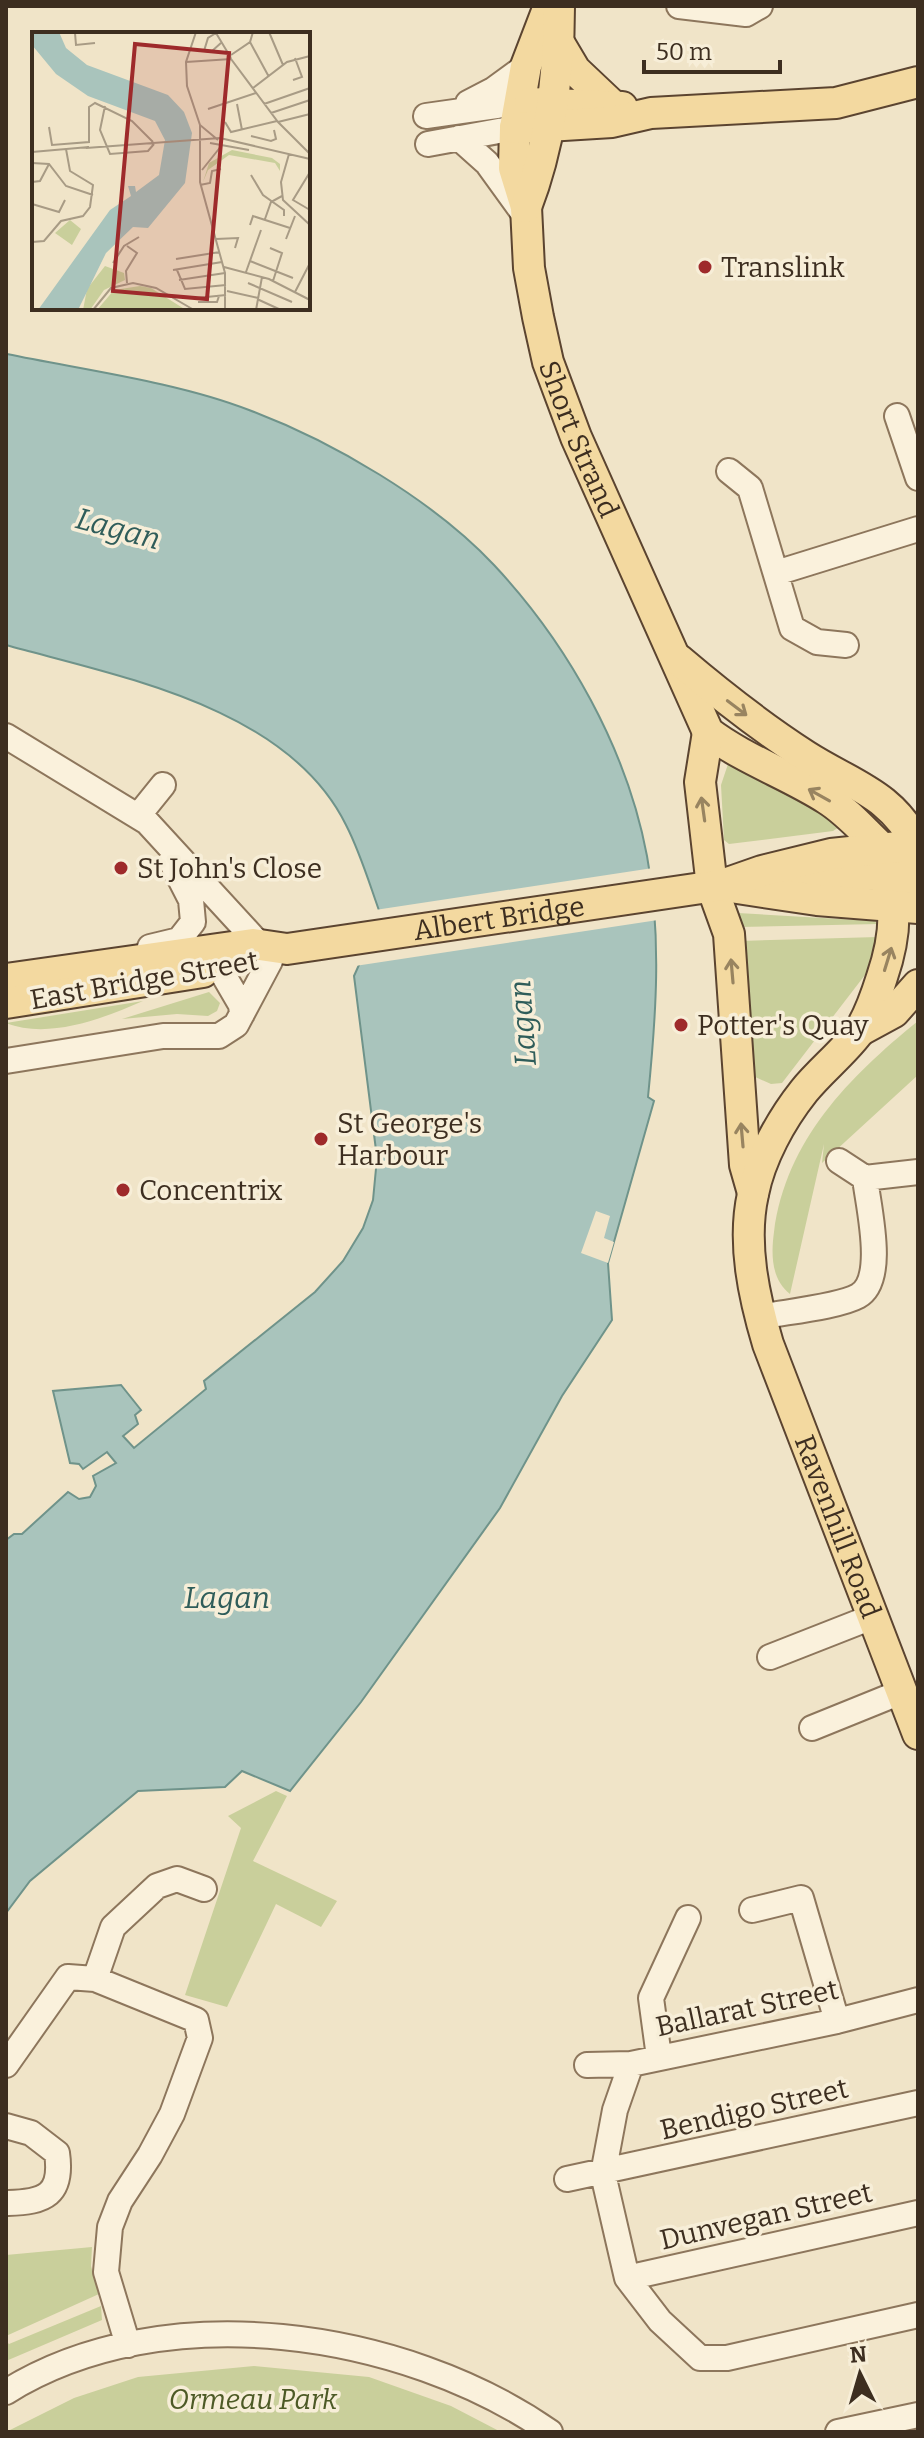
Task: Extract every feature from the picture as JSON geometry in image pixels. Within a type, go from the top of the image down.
[{"type":"main road","name":"Short Strand","points":[[549,6],[526,66],[517,116],[514,168],[526,213],[529,268],[548,362],[576,437],[708,732]]},
{"type":"main road","name":"Short Strand","points":[[526,213],[542,165],[559,43],[559,6]]},
{"type":"main road","points":[[559,43],[575,70],[611,104]]},
{"type":"main road","points":[[548,114],[612,122],[651,113],[836,103],[918,82]]},
{"type":"main road","points":[[517,116],[611,104],[651,113]]},
{"type":"main road","name":"Short Strand","points":[[677,658],[808,758],[872,792],[897,811],[918,845]]},
{"type":"main road","points":[[753,1193],[745,1165],[729,934],[717,886],[700,782],[708,732],[732,750],[828,799],[856,822],[877,847]]},
{"type":"main road","points":[[872,792],[897,794],[918,801]]},
{"type":"main road","points":[[717,886],[762,871],[877,847],[918,845]]},
{"type":"main road","name":"Ravenhill Road","points":[[859,1031],[891,950],[908,891],[877,847]]},
{"type":"main road","points":[[762,871],[803,880],[908,891]]},
{"type":"main road","points":[[717,886],[908,891]]},
{"type":"main road","name":"Albert Bridge","points":[[340,941],[717,886]]},
{"type":"main road","name":"East Bridge Street","points":[[6,979],[124,962],[269,952],[340,941]]},
{"type":"main road","name":"East Bridge Street","points":[[6,1003],[220,969],[269,952]]},
{"type":"main road","name":"Ravenhill Road","points":[[917,988],[894,1012],[859,1031],[805,1090],[786,1118],[753,1193],[750,1251],[760,1317],[918,1734]]},
{"type":"main road","points":[[736,1063],[757,1100],[786,1118]]},
{"type":"street","points":[[679,6],[746,14],[760,6]]},
{"type":"street","points":[[426,116],[451,111],[493,90],[526,66]]},
{"type":"street","points":[[451,111],[517,116]]},
{"type":"street","points":[[428,144],[459,138],[517,116]]},
{"type":"street","points":[[459,138],[487,163],[526,213]]},
{"type":"street","points":[[897,416],[918,478]]},
{"type":"street","points":[[729,471],[750,488],[792,628],[817,642],[846,645]]},
{"type":"street","points":[[776,573],[918,529]]},
{"type":"street","points":[[6,736],[143,819],[269,952],[236,1025],[219,1036],[163,1036],[6,1061]]},
{"type":"street","points":[[143,819],[163,785]]},
{"type":"street","points":[[124,962],[141,949],[179,940],[193,922],[191,900],[184,881],[143,819]]},
{"type":"street","points":[[220,969],[241,1005],[242,1014]]},
{"type":"street","points":[[839,1161],[865,1178],[918,1172]]},
{"type":"street","points":[[760,1317],[857,1297],[870,1285],[875,1265],[865,1178]]},
{"type":"street","points":[[770,1657],[872,1617]]},
{"type":"street","points":[[812,1728],[901,1692]]},
{"type":"street","points":[[95,1979],[113,1927],[157,1886],[177,1879],[204,1889]]},
{"type":"street","points":[[752,1910],[801,1898],[837,2021]]},
{"type":"street","points":[[659,2057],[651,1998],[688,1918]]},
{"type":"street","points":[[6,2065],[61,1983],[75,1976],[95,1979],[196,2020],[200,2038],[172,2114],[120,2201],[110,2227],[106,2272],[128,2345]]},
{"type":"street","name":"Ballarat Street","points":[[587,2065],[631,2064],[837,2021],[918,2000]]},
{"type":"street","name":"Bendigo Street","points":[[603,2174],[631,2064]]},
{"type":"street","name":"Bendigo Street","points":[[567,2179],[603,2174],[918,2103]]},
{"type":"street","points":[[6,2126],[31,2133],[57,2153],[59,2172],[51,2193],[38,2202],[8,2203]]},
{"type":"street","points":[[603,2174],[627,2278],[660,2321],[700,2358],[727,2358],[918,2315]]},
{"type":"street","name":"Dunvegan Street","points":[[627,2278],[918,2213]]},
{"type":"street","points":[[6,2392],[62,2365],[128,2345],[238,2332],[330,2343],[376,2353],[502,2402],[550,2432]]},
{"type":"street","points":[[838,2432],[918,2415]]},
{"type":"green space","points":[[728,764],[818,807],[842,825],[833,831],[729,844],[724,840],[721,785]]},
{"type":"green space","points":[[738,913],[874,921],[878,924],[740,927]]},
{"type":"green space","points":[[878,937],[868,971],[782,1083],[771,1084],[753,1076],[745,1039],[750,1013],[740,941]]},
{"type":"green space","points":[[209,992],[220,1003],[217,1011],[208,1016],[177,1014],[122,1019]]},
{"type":"green space","points":[[143,1001],[94,1020],[58,1028],[23,1028],[6,1023]]},
{"type":"green space","points":[[918,1021],[918,1075],[822,1163],[824,1144],[790,1294],[776,1274],[773,1249],[781,1199],[792,1168],[807,1140],[845,1088]]},
{"type":"green space","points":[[276,1791],[287,1796],[253,1861],[337,1901],[321,1927],[276,1904],[227,2007],[185,1995],[241,1828],[228,1816]]},
{"type":"green space","points":[[92,2247],[91,2266],[99,2294],[6,2336],[6,2255]]},
{"type":"green space","points":[[101,2306],[102,2320],[6,2361],[6,2341],[9,2344]]},
{"type":"green space","name":"Ormeau Park","points":[[254,2366],[369,2377],[451,2406],[501,2432],[6,2432],[74,2398],[138,2377]]},
{"type":"water","name":"Lagan","points":[[7,354],[161,384],[249,410],[314,438],[380,475],[469,541],[494,565],[546,629],[591,700],[609,738],[638,816],[647,856],[655,916],[656,976],[648,1097],[654,1101],[608,1263],[612,1320],[562,1396],[500,1508],[361,1702],[290,1791],[242,1771],[225,1787],[138,1791],[30,1881],[6,1913],[6,1540],[14,1534],[22,1534],[68,1492],[79,1499],[90,1497],[96,1486],[93,1476],[116,1463],[107,1452],[83,1469],[79,1464],[70,1463],[53,1391],[121,1385],[141,1410],[135,1415],[138,1424],[123,1436],[134,1448],[206,1389],[204,1381],[315,1292],[343,1261],[363,1228],[373,1200],[377,1158],[354,976],[381,916],[346,825],[319,785],[285,752],[243,725],[197,703],[149,685],[6,645]]},
{"type":"pier","points":[[653,868],[658,920],[355,966],[377,916],[375,910]]},
{"type":"pier","points":[[596,1211],[610,1216],[604,1238],[614,1242],[608,1263],[581,1253]]},
{"type":"place","name":"Translink","points":[[705,267]]},
{"type":"place","name":"St John's Close","points":[[121,868]]},
{"type":"place","name":"Potter's Quay","points":[[681,1025]]},
{"type":"place","name":"St George's Harbour","points":[[321,1139]]},
{"type":"place","name":"Concentrix","points":[[123,1190]]}]
